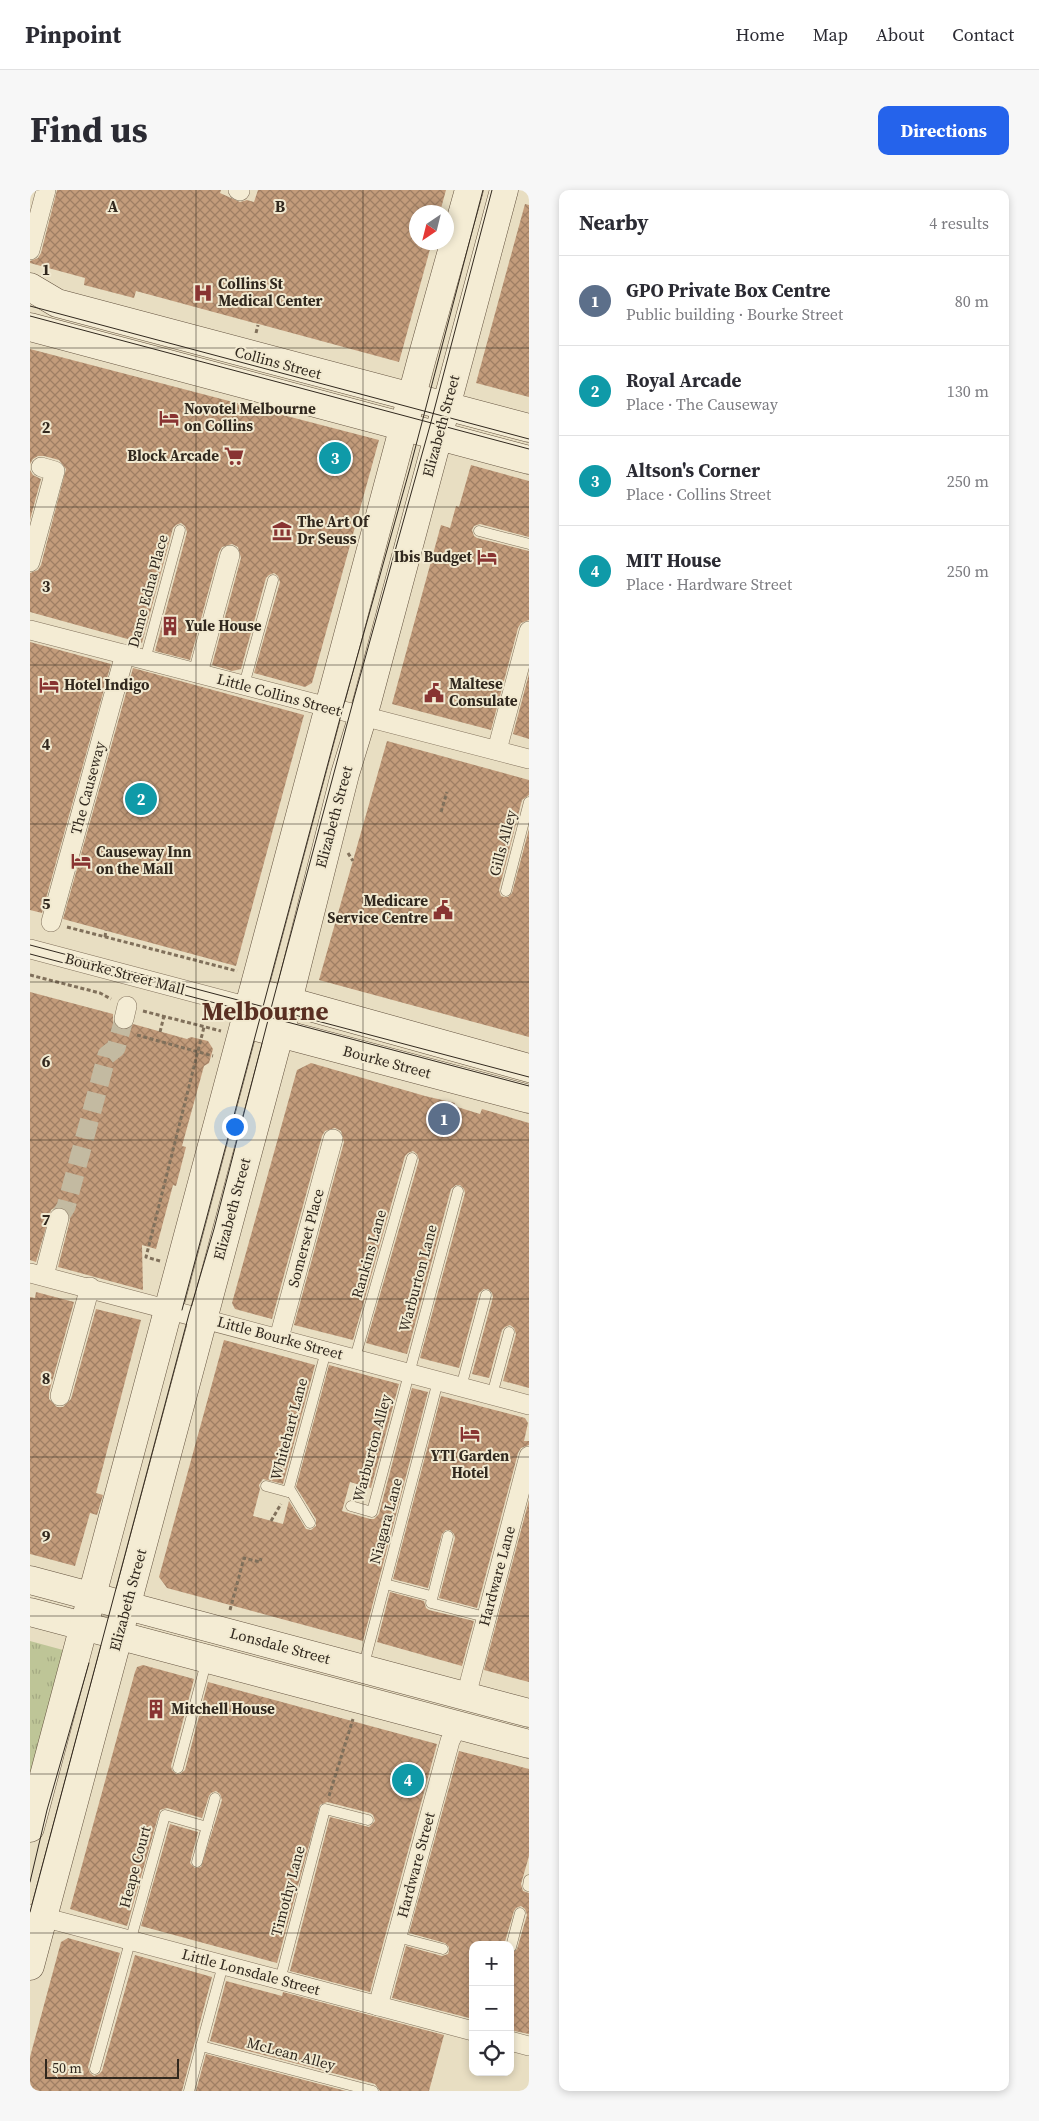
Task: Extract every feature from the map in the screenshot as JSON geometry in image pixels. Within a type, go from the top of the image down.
[{"type":"street","points":[[30,250],[46,190]]},
{"type":"street","points":[[30,1828],[169,1308],[247,999],[469,190]]},
{"type":"street","name":"Elizabeth Street","points":[[30,1966],[36,1915],[126,1606],[279,1033],[345,774],[504,190]]},
{"type":"street","name":"Collins Street","points":[[30,287],[57,303],[529,428]]},
{"type":"street","name":"Collins Street","points":[[30,327],[438,434],[529,460]]},
{"type":"street","points":[[30,562],[55,471],[41,467]]},
{"type":"street","points":[[198,673],[230,555]]},
{"type":"street","name":"Little Collins Street","points":[[30,630],[328,708],[529,758]]},
{"type":"street","points":[[497,750],[529,630]]},
{"type":"street","name":"The Causeway","points":[[51,922],[125,654]]},
{"type":"street","name":"Bourke Street Mall","points":[[30,950],[247,999]]},
{"type":"street","points":[[247,999],[287,1001],[529,1068]]},
{"type":"street","name":"Bourke Street","points":[[247,999],[279,1033],[529,1099]]},
{"type":"street","name":"Somerset Place","points":[[279,1338],[333,1139]]},
{"type":"street","points":[[37,1274],[59,1218]]},
{"type":"street","name":"Little Bourke Street","points":[[37,1274],[529,1405]]},
{"type":"street","points":[[60,1396],[90,1288]]},
{"type":"street","name":"Hardware Lane","points":[[466,1696],[485,1617],[529,1456]]},
{"type":"street","name":"Lonsdale Street","points":[[30,1580],[126,1606],[157,1629],[207,1658],[529,1744]]},
{"type":"street","name":"Lonsdale Street","points":[[30,1612],[118,1635],[157,1629],[352,1665],[529,1713]]},
{"type":"street","points":[[333,1692],[352,1665]]},
{"type":"street","points":[[458,1725],[466,1696]]},
{"type":"street","name":"Hardware Street","points":[[378,2006],[450,1741],[458,1725]]},
{"type":"street","name":"Little Lonsdale Street","points":[[36,1915],[469,2030]]},
{"type":"street","points":[[514,2042],[529,2046]]},
{"type":"lane","name":"Dame Edna Place","points":[[145,660],[180,530]]},
{"type":"lane","points":[[479,531],[529,544]]},
{"type":"lane","points":[[244,686],[273,580]]},
{"type":"lane","name":"Gills Alley","points":[[506,891],[529,802]]},
{"type":"lane","name":"Rankins Lane","points":[[355,1358],[412,1158]]},
{"type":"lane","name":"Warburton Lane","points":[[408,1373],[458,1191]]},
{"type":"lane","points":[[461,1387],[486,1295]]},
{"type":"lane","points":[[492,1396],[509,1332]]},
{"type":"lane","name":"Whitehart Lane","points":[[266,1486],[289,1490],[326,1351]]},
{"type":"lane","name":"Warburton Alley","points":[[351,1506],[372,1512],[408,1373]]},
{"type":"lane","name":"Niagara Lane","points":[[352,1665],[385,1584],[438,1381]]},
{"type":"lane","points":[[289,1490],[310,1523]]},
{"type":"lane","points":[[448,1536],[431,1603],[485,1617]]},
{"type":"lane","points":[[385,1584],[426,1595]]},
{"type":"lane","points":[[178,1768],[207,1658]]},
{"type":"lane","points":[[197,1862],[215,1798]]},
{"type":"lane","points":[[325,1809],[368,1820]]},
{"type":"lane","name":"Timothy Lane","points":[[280,1980],[325,1809]]},
{"type":"lane","name":"Heape Court","points":[[130,1940],[165,1815],[207,1827]]},
{"type":"lane","points":[[513,1941],[520,1913]]},
{"type":"lane","points":[[397,1937],[443,1949]]},
{"type":"lane","points":[[95,2069],[130,1940]]},
{"type":"lane","points":[[189,2091],[223,1965]]},
{"type":"lane","name":"McLean Alley","points":[[201,2046],[373,2091]]},
{"type":"path","points":[[256,333],[258,325]]},
{"type":"path","points":[[441,812],[446,792]]},
{"type":"path","points":[[51,922],[104,937],[247,999]]},
{"type":"path","points":[[104,937],[106,930]]},
{"type":"path","points":[[160,1032],[164,1016]]},
{"type":"path","points":[[165,1262],[146,1257],[204,1027]]},
{"type":"path","points":[[136,1035],[211,1055]]},
{"type":"path","points":[[271,1521],[289,1490]]},
{"type":"path","points":[[230,1610],[244,1558],[260,1562],[261,1558]]},
{"type":"path","points":[[325,1809],[354,1716]]},
{"type":"green space","points":[[30,1641],[63,1650],[30,1775]]},
{"type":"building","points":[[57,190],[221,190],[220,193],[240,202],[247,200],[254,202],[258,190],[446,190],[442,205],[409,205],[409,250],[430,250],[399,362],[136,291],[134,298],[84,285],[85,278],[30,263],[30,261],[38,258],[41,253]]},
{"type":"building","points":[[525,204],[529,205],[529,397],[476,383]]},
{"type":"building","points":[[30,349],[379,440],[312,683],[305,687],[254,673],[280,582],[278,576],[274,573],[266,578],[241,669],[232,671],[212,665],[241,558],[238,547],[232,544],[222,547],[219,552],[190,660],[155,651],[187,532],[185,526],[181,523],[173,528],[142,643],[30,612],[30,573],[38,570],[41,565],[66,469],[59,460],[44,456],[38,456],[30,464]]},
{"type":"building","points":[[471,465],[529,481],[529,537],[480,524],[474,526],[472,530],[477,538],[529,551],[529,620],[521,623],[518,628],[491,730],[392,704],[441,525],[450,528],[456,506],[459,507]]},
{"type":"building","points":[[30,470],[33,475],[41,479],[30,520]]},
{"type":"building","points":[[30,642],[111,664],[42,913],[30,910]]},
{"type":"building","points":[[133,668],[304,715],[236,966],[63,919]]},
{"type":"building","points":[[529,674],[529,739],[513,734]]},
{"type":"building","points":[[387,741],[529,780],[529,795],[522,800],[499,890],[501,896],[504,897],[508,897],[512,893],[529,829],[529,1037],[319,980]]},
{"type":"building","points":[[30,992],[113,1014],[113,1023],[121,1030],[128,1030],[133,1024],[187,1039],[191,1037],[208,1041],[213,1049],[209,1063],[204,1066],[182,1146],[186,1147],[176,1186],[173,1185],[156,1249],[142,1245],[143,1290],[58,1267],[70,1220],[70,1215],[62,1207],[56,1207],[51,1210],[36,1262],[30,1260]]},
{"type":"building","points":[[311,1063],[455,1103],[454,1106],[480,1114],[482,1109],[529,1123],[529,1388],[503,1381],[516,1334],[514,1328],[510,1325],[502,1330],[489,1378],[472,1374],[493,1297],[488,1289],[484,1289],[479,1293],[459,1368],[420,1358],[465,1193],[460,1185],[456,1185],[451,1189],[407,1354],[366,1343],[419,1160],[417,1154],[413,1151],[405,1156],[353,1340],[294,1325],[344,1142],[341,1131],[335,1128],[325,1131],[322,1136],[272,1319],[235,1309],[232,1303],[297,1070]]},
{"type":"building","points":[[36,1292],[74,1302],[49,1393],[49,1399],[57,1407],[63,1407],[71,1399],[96,1309],[141,1320],[96,1493],[103,1495],[97,1515],[90,1513],[75,1566],[30,1554],[30,1297],[35,1298]]},
{"type":"building","points":[[224,1340],[315,1365],[283,1484],[263,1479],[259,1485],[260,1489],[253,1516],[283,1524],[289,1501],[306,1529],[311,1530],[316,1526],[316,1519],[296,1487],[329,1365],[399,1384],[371,1488],[350,1482],[342,1511],[370,1519],[374,1519],[379,1514],[412,1388],[428,1392],[363,1641],[167,1588],[159,1577]]},
{"type":"building","points":[[441,1396],[525,1418],[528,1423],[524,1441],[529,1441],[529,1445],[521,1448],[518,1453],[477,1608],[439,1598],[455,1538],[450,1530],[446,1530],[442,1534],[428,1588],[393,1579]]},
{"type":"building","points":[[529,1500],[529,1682],[484,1670]]},
{"type":"building","points":[[390,1592],[424,1601],[426,1608],[429,1610],[474,1621],[462,1666],[377,1642]]},
{"type":"building","points":[[143,1665],[194,1679],[171,1766],[176,1774],[180,1774],[185,1770],[208,1682],[437,1744],[370,1992],[290,1971],[330,1817],[369,1827],[375,1821],[370,1813],[327,1802],[320,1805],[277,1963],[141,1926],[170,1824],[198,1832],[190,1863],[195,1868],[201,1867],[222,1800],[220,1794],[216,1791],[209,1796],[202,1818],[167,1808],[160,1810],[127,1926],[70,1909],[135,1672],[137,1667]]},
{"type":"building","points":[[459,1751],[529,1769],[529,1856],[521,1884],[523,1891],[529,1893],[529,2034],[514,2031],[514,1951],[517,1949],[527,1915],[525,1909],[521,1906],[514,1911],[505,1941],[469,1941],[469,2018],[392,1998],[406,1946],[442,1956],[448,1954],[449,1951],[449,1947],[445,1943],[409,1933]]},
{"type":"building","points":[[68,1938],[120,1953],[88,2067],[90,2073],[94,2076],[102,2071],[135,1955],[212,1977],[182,2091],[30,2091],[30,2057],[61,1942]]},
{"type":"building","points":[[226,1981],[282,1996],[283,1992],[444,2035],[429,2091],[380,2091],[375,2084],[210,2041]]},
{"type":"building","points":[[206,2054],[346,2091],[196,2091]]},
{"type":"tunnel","points":[[59,1218],[66,1207],[107,1055],[116,1048],[124,1019]]},
{"type":"tram line","points":[[182,1310],[342,711],[410,468],[483,190]]},
{"type":"tram line","points":[[30,1912],[189,1314],[214,1229],[354,698],[431,422],[492,190]]},
{"type":"tram line","points":[[30,306],[529,439]]},
{"type":"tram line","points":[[30,316],[529,449]]},
{"type":"tram line","points":[[30,945],[529,1077]]},
{"type":"tram line","points":[[30,954],[529,1086]]},
{"type":"tram line","points":[[30,1882],[47,1810],[89,1663]]},
{"type":"place","name":"Collins St Medical Center","points":[[203,293]]},
{"type":"place","name":"Novotel Melbourne on Collins","points":[[169,418]]},
{"type":"place","name":"Block Arcade","points":[[234,456]]},
{"type":"place","name":"Altson's Corner","points":[[335,458]]},
{"type":"place","name":"The Art Of Dr Seuss","points":[[282,531]]},
{"type":"place","name":"Ibis Budget","points":[[487,557]]},
{"type":"place","name":"Yule House","points":[[170,626]]},
{"type":"place","name":"Hotel Indigo","points":[[49,685]]},
{"type":"place","name":"Maltese Consulate","points":[[434,693]]},
{"type":"place","name":"Royal Arcade","points":[[141,799]]},
{"type":"place","name":"Causeway Inn on the Mall","points":[[81,861]]},
{"type":"place","name":"Medicare Service Centre","points":[[443,910]]},
{"type":"place","name":"GPO Private Box Centre","points":[[444,1119]]},
{"type":"place","name":"YTI Garden Hotel","points":[[470,1434]]},
{"type":"place","name":"Mitchell House","points":[[156,1709]]},
{"type":"place","name":"MIT House","points":[[408,1780]]},
{"type":"district","name":"Melbourne","points":[[265,1011]]}]
